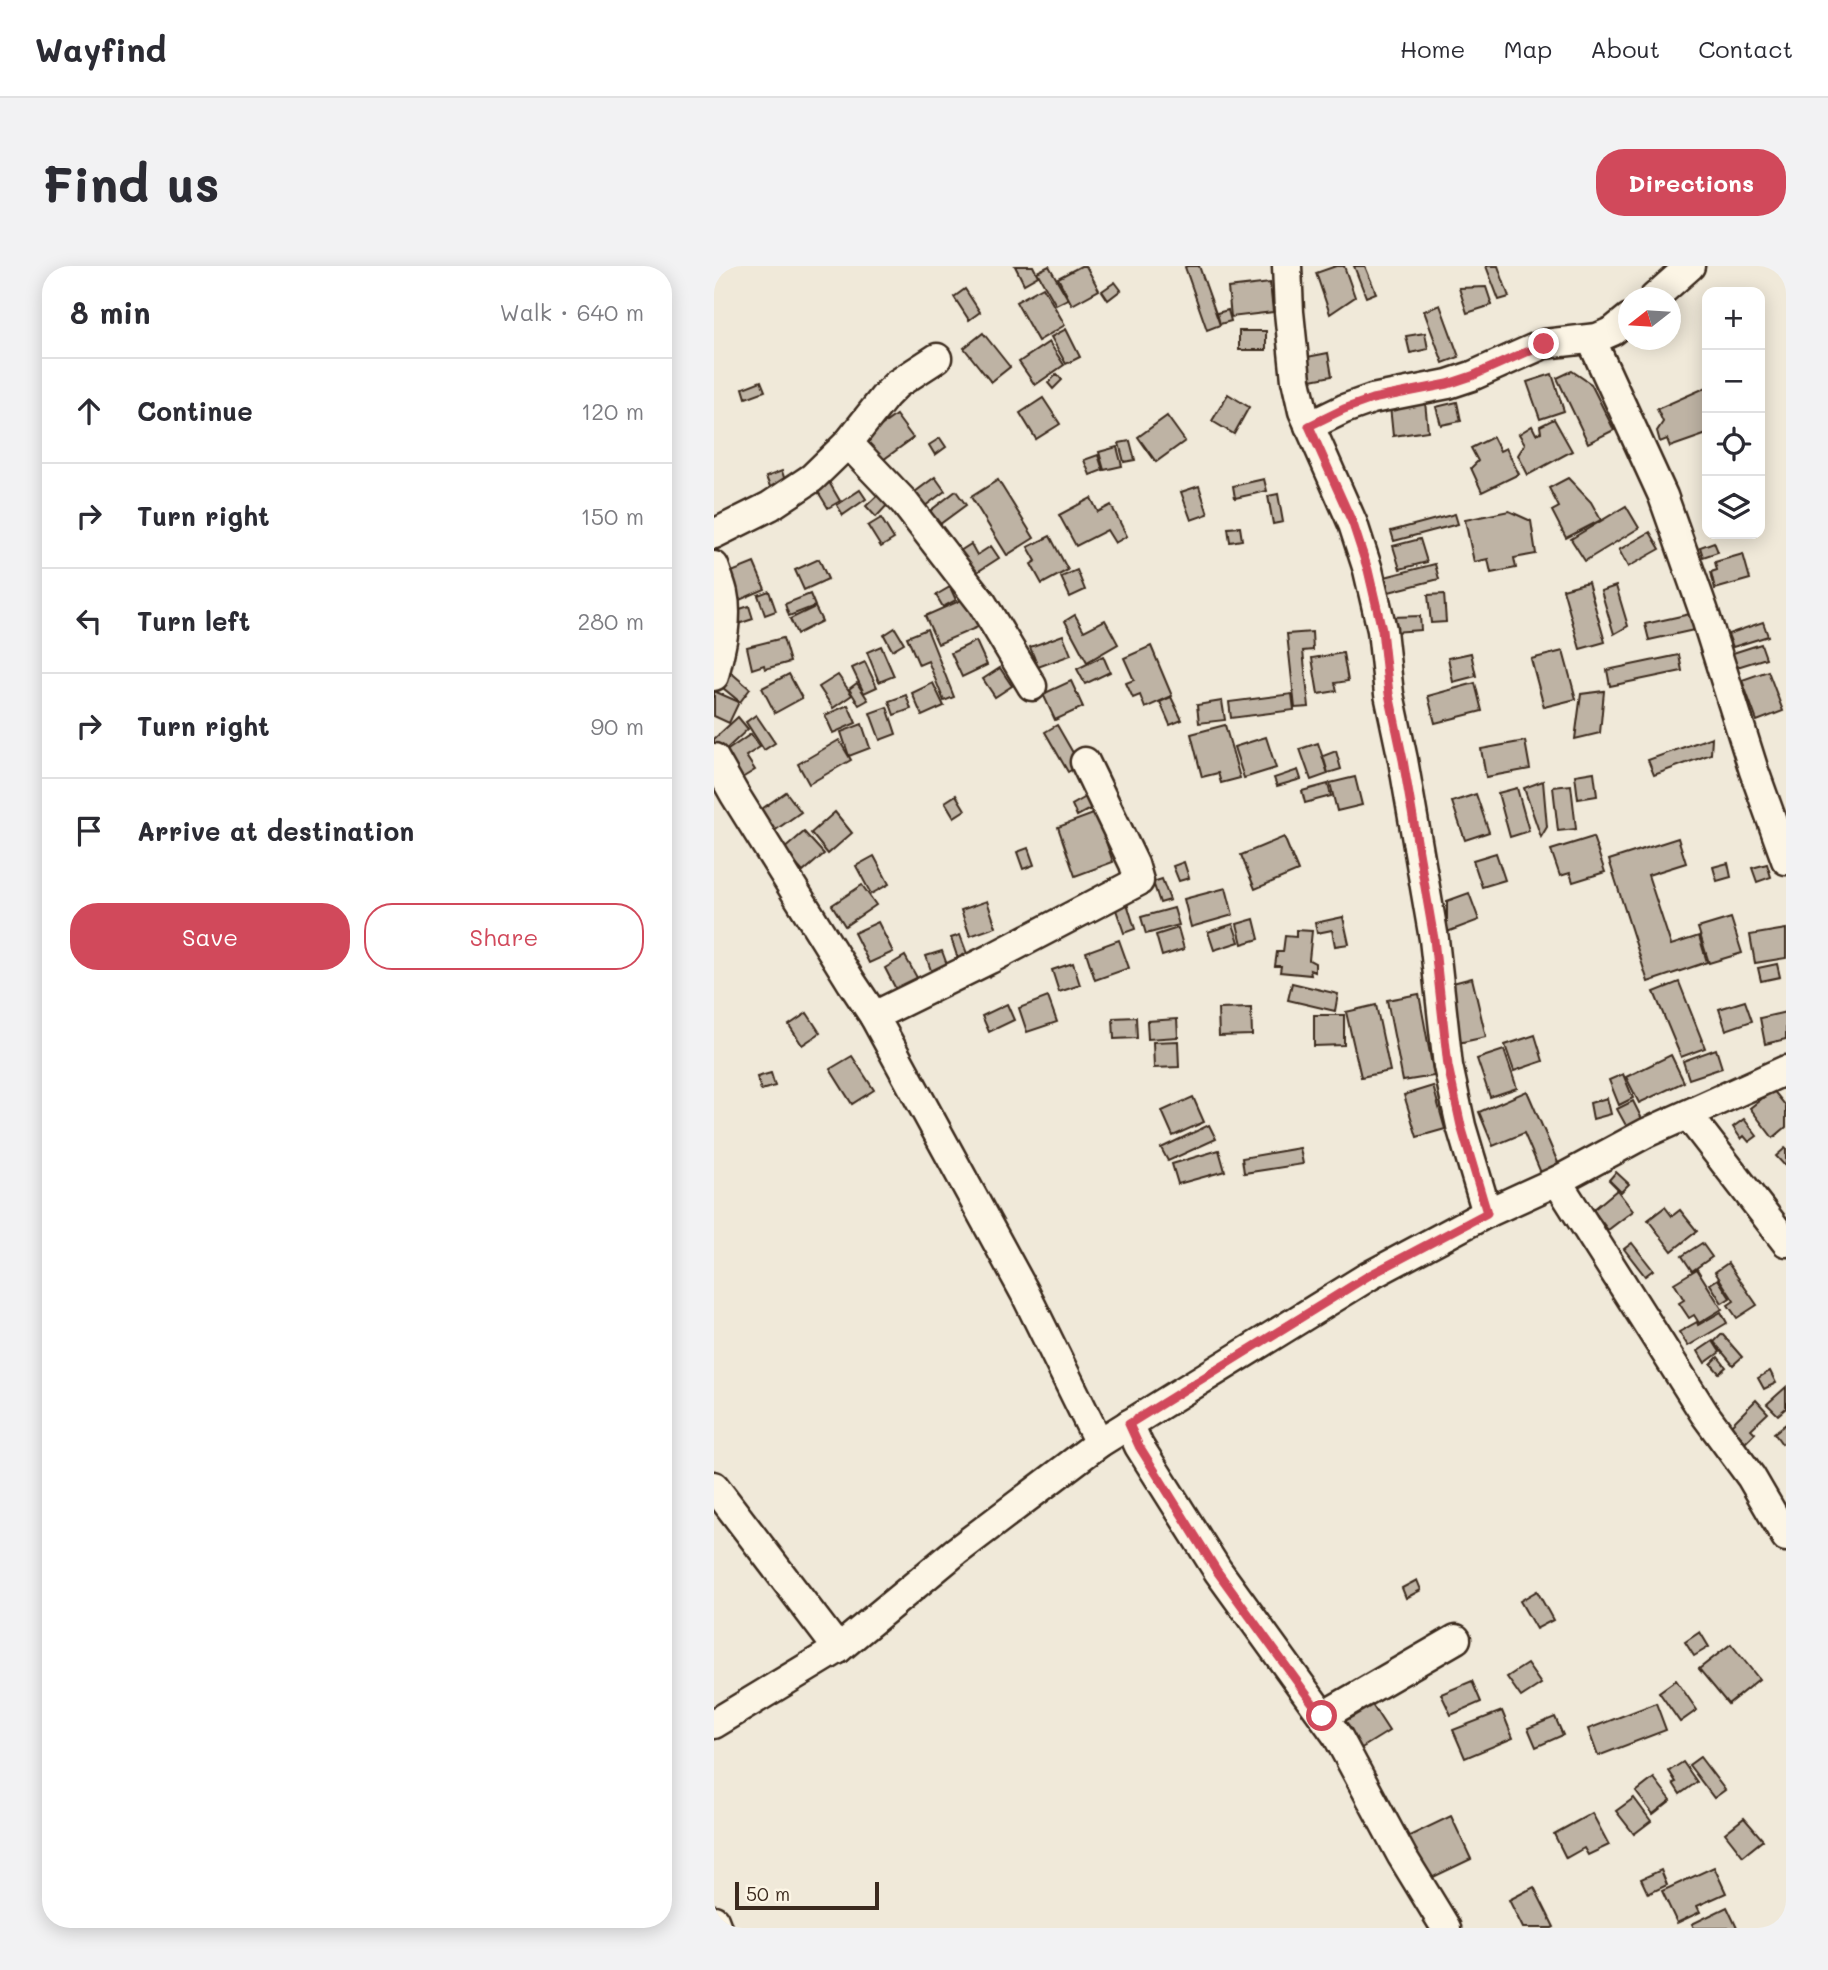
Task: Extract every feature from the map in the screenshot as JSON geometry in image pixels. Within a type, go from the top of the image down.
[{"type":"street","points":[[1287,266],[1296,380],[1303,411],[1353,524],[1368,570],[1382,630],[1389,694],[1434,939],[1448,1066],[1461,1126],[1487,1213]]},
{"type":"street","points":[[1666,287],[1690,266]]},
{"type":"street","points":[[1309,426],[1372,399],[1448,384],[1544,344],[1591,339],[1618,327]]},
{"type":"street","points":[[1591,339],[1663,496],[1786,860]]},
{"type":"street","points":[[714,534],[770,506],[812,478],[848,443],[897,384],[937,358]]},
{"type":"street","points":[[848,443],[904,502],[982,603],[1031,686]]},
{"type":"street","points":[[714,566],[724,595],[724,619],[714,676]]},
{"type":"street","points":[[714,758],[874,1016],[1025,1293],[1098,1443]]},
{"type":"street","points":[[874,1016],[1139,881],[1134,864],[1085,762]]},
{"type":"street","points":[[714,1724],[838,1649],[954,1553],[1098,1443],[1368,1276],[1487,1213],[1558,1181],[1646,1133],[1786,1070]]},
{"type":"street","points":[[1688,1115],[1786,1242]]},
{"type":"street","points":[[1558,1181],[1704,1413],[1751,1477],[1786,1537]]},
{"type":"street","points":[[1129,1424],[1139,1446],[1217,1571],[1338,1737],[1402,1856],[1446,1928]]},
{"type":"street","points":[[714,1486],[838,1649]]},
{"type":"street","points":[[1322,1716],[1456,1639]]},
{"type":"street","points":[[714,1920],[717,1928]]},
{"type":"building","points":[[1015,266],[1033,266],[1038,276],[1024,284]]},
{"type":"building","points":[[1049,266],[1068,299],[1056,305],[1037,272]]},
{"type":"building","points":[[1086,266],[1099,290],[1072,305],[1058,278]]},
{"type":"building","points":[[1199,266],[1220,325],[1207,330],[1185,267]]},
{"type":"building","points":[[1344,266],[1355,297],[1330,314],[1316,273]]},
{"type":"building","points":[[1354,266],[1365,266],[1376,293],[1366,297]]},
{"type":"building","points":[[1486,266],[1498,266],[1509,297],[1499,300]]},
{"type":"building","points":[[1115,282],[1121,290],[1108,300],[1102,291]]},
{"type":"building","points":[[1270,283],[1273,312],[1231,317],[1228,288]]},
{"type":"building","points":[[1043,287],[1065,325],[1038,341],[1016,302]]},
{"type":"building","points":[[1486,287],[1492,305],[1467,313],[1459,288]]},
{"type":"building","points":[[965,289],[980,312],[969,320],[954,297]]},
{"type":"building","points":[[1440,305],[1459,357],[1443,363],[1424,311]]},
{"type":"building","points":[[1228,310],[1231,321],[1220,324],[1217,313]]},
{"type":"building","points":[[1066,329],[1080,357],[1066,364],[1051,337]]},
{"type":"building","points":[[1239,331],[1266,331],[1266,350],[1239,350]]},
{"type":"building","points":[[983,333],[1010,367],[991,382],[964,348]]},
{"type":"building","points":[[1425,333],[1428,349],[1410,353],[1406,336]]},
{"type":"building","points":[[1049,342],[1064,365],[1035,385],[1019,362]]},
{"type":"building","points":[[1328,353],[1332,376],[1306,381],[1302,358]]},
{"type":"building","points":[[1572,371],[1591,384],[1614,430],[1588,443],[1557,378]]},
{"type":"building","points":[[1057,374],[1062,380],[1053,389],[1048,383]]},
{"type":"building","points":[[1552,374],[1564,411],[1540,419],[1527,382]]},
{"type":"building","points":[[761,381],[765,391],[746,398],[743,388]]},
{"type":"building","points":[[1702,389],[1702,436],[1670,447],[1667,439],[1660,442],[1657,431],[1663,422],[1657,409]]},
{"type":"building","points":[[1228,394],[1249,407],[1234,434],[1212,421]]},
{"type":"building","points":[[1043,398],[1060,424],[1036,439],[1020,413]]},
{"type":"building","points":[[1425,402],[1428,431],[1393,436],[1390,406]]},
{"type":"building","points":[[1457,402],[1461,421],[1441,425],[1436,407]]},
{"type":"building","points":[[896,415],[913,438],[876,465],[859,442]]},
{"type":"building","points":[[1167,416],[1185,441],[1156,462],[1138,437]]},
{"type":"building","points":[[1554,419],[1572,451],[1528,475],[1518,455],[1525,444],[1519,434],[1532,426],[1536,434],[1541,432],[1540,426]]},
{"type":"building","points":[[1493,437],[1500,451],[1506,448],[1519,474],[1482,492],[1471,468],[1478,461],[1471,448]]},
{"type":"building","points":[[940,438],[946,447],[935,455],[929,445]]},
{"type":"building","points":[[1130,441],[1135,460],[1124,462],[1119,443]]},
{"type":"building","points":[[1117,447],[1122,466],[1104,470],[1099,452]]},
{"type":"building","points":[[1098,455],[1103,470],[1090,475],[1084,460]]},
{"type":"building","points":[[782,471],[786,484],[771,489],[766,477]]},
{"type":"building","points":[[935,477],[945,491],[917,512],[907,498]]},
{"type":"building","points":[[1568,478],[1591,502],[1601,520],[1566,538],[1552,511],[1559,507],[1549,488]]},
{"type":"building","points":[[1264,479],[1267,491],[1235,498],[1233,486]]},
{"type":"building","points":[[998,480],[1034,538],[1007,555],[971,497]]},
{"type":"building","points":[[829,482],[840,501],[828,508],[817,490]]},
{"type":"building","points":[[1199,486],[1208,514],[1191,520],[1181,492]]},
{"type":"building","points":[[860,490],[866,499],[843,515],[837,505]]},
{"type":"building","points":[[882,491],[891,501],[876,517],[866,506]]},
{"type":"building","points":[[956,491],[966,505],[936,527],[926,514]]},
{"type":"building","points":[[1278,494],[1283,522],[1273,524],[1268,496]]},
{"type":"building","points":[[1091,498],[1098,512],[1111,505],[1127,536],[1115,543],[1107,530],[1076,546],[1059,515]]},
{"type":"building","points":[[1626,506],[1639,528],[1585,561],[1571,539]]},
{"type":"building","points":[[1509,511],[1531,521],[1536,554],[1514,558],[1516,568],[1491,573],[1488,559],[1474,562],[1465,520]]},
{"type":"building","points":[[1455,514],[1458,524],[1394,541],[1391,531]]},
{"type":"building","points":[[881,518],[894,539],[881,547],[868,526]]},
{"type":"building","points":[[1240,527],[1242,540],[1230,542],[1228,528]]},
{"type":"building","points":[[1650,532],[1660,549],[1628,567],[1619,550]]},
{"type":"building","points":[[1050,536],[1068,570],[1042,584],[1031,564],[1036,561],[1028,547]]},
{"type":"building","points":[[1420,539],[1427,562],[1400,569],[1393,546]]},
{"type":"building","points":[[1714,542],[1718,552],[1703,557],[1700,547]]},
{"type":"building","points":[[971,544],[977,555],[991,546],[999,558],[974,574],[960,551]]},
{"type":"building","points":[[1743,554],[1750,579],[1715,589],[1711,572],[1717,570],[1715,562]]},
{"type":"building","points":[[819,559],[828,579],[804,590],[795,570]]},
{"type":"building","points":[[754,563],[765,589],[735,602],[724,575]]},
{"type":"building","points":[[1435,564],[1439,579],[1385,593],[1381,578]]},
{"type":"building","points":[[1077,570],[1085,590],[1070,597],[1061,577]]},
{"type":"building","points":[[1588,582],[1605,642],[1580,649],[1563,589]]},
{"type":"building","points":[[1616,586],[1628,626],[1614,634],[1601,591]]},
{"type":"building","points":[[950,587],[956,600],[943,607],[936,595]]},
{"type":"building","points":[[769,591],[776,611],[765,615],[758,595]]},
{"type":"building","points":[[810,594],[815,606],[789,616],[785,604]]},
{"type":"building","points":[[1444,594],[1446,622],[1431,623],[1428,595]]},
{"type":"building","points":[[966,598],[978,627],[938,644],[925,616]]},
{"type":"building","points":[[749,606],[753,619],[738,624],[734,611]]},
{"type":"building","points":[[815,607],[822,621],[797,634],[790,619]]},
{"type":"building","points":[[1690,614],[1694,630],[1649,640],[1645,624]]},
{"type":"building","points":[[1075,615],[1084,631],[1105,620],[1118,644],[1087,662],[1065,621]]},
{"type":"building","points":[[1420,616],[1421,630],[1393,632],[1392,617]]},
{"type":"building","points":[[1763,622],[1768,636],[1733,647],[1728,634]]},
{"type":"building","points":[[895,628],[904,643],[892,650],[884,635]]},
{"type":"building","points":[[927,629],[954,697],[944,701],[928,661],[919,665],[907,637]]},
{"type":"building","points":[[1312,632],[1313,650],[1303,651],[1309,707],[1295,708],[1287,634]]},
{"type":"building","points":[[1063,635],[1071,655],[1038,667],[1030,647]]},
{"type":"building","points":[[783,638],[790,662],[765,669],[764,665],[752,669],[747,647]]},
{"type":"building","points":[[976,641],[987,665],[962,677],[951,653]]},
{"type":"building","points":[[1761,644],[1766,658],[1734,668],[1730,654]]},
{"type":"building","points":[[881,646],[894,676],[879,682],[867,652]]},
{"type":"building","points":[[1151,646],[1172,696],[1145,708],[1140,695],[1133,698],[1126,683],[1134,680],[1124,658]]},
{"type":"building","points":[[1563,651],[1576,699],[1544,707],[1531,659]]},
{"type":"building","points":[[1343,653],[1348,681],[1335,683],[1337,691],[1318,694],[1312,658]]},
{"type":"building","points":[[1471,653],[1476,676],[1453,682],[1448,658]]},
{"type":"building","points":[[1679,655],[1682,671],[1610,686],[1607,670]]},
{"type":"building","points":[[1103,656],[1110,672],[1085,684],[1077,669]]},
{"type":"building","points":[[865,662],[877,687],[864,693],[852,668]]},
{"type":"building","points":[[1000,668],[1012,686],[995,697],[983,679]]},
{"type":"building","points":[[728,670],[750,689],[740,702],[717,683]]},
{"type":"building","points":[[1768,671],[1783,711],[1757,721],[1742,680]]},
{"type":"building","points":[[789,674],[802,698],[775,713],[762,688]]},
{"type":"building","points":[[838,675],[852,695],[833,708],[819,687]]},
{"type":"building","points":[[1071,681],[1083,707],[1055,720],[1043,694]]},
{"type":"building","points":[[857,683],[868,700],[859,705],[849,689]]},
{"type":"building","points":[[933,683],[944,706],[922,716],[912,693]]},
{"type":"building","points":[[1475,683],[1482,711],[1435,723],[1428,696]]},
{"type":"building","points":[[714,691],[739,702],[729,723],[714,716]]},
{"type":"building","points":[[1604,691],[1600,733],[1575,739],[1581,694]]},
{"type":"building","points":[[1292,694],[1294,710],[1231,718],[1229,702]]},
{"type":"building","points":[[906,695],[911,709],[894,715],[889,701]]},
{"type":"building","points":[[1171,697],[1182,720],[1170,725],[1160,702]]},
{"type":"building","points":[[1222,701],[1225,720],[1199,723],[1197,705]]},
{"type":"building","points":[[848,705],[856,723],[833,733],[825,715]]},
{"type":"building","points":[[887,707],[896,734],[880,740],[870,713]]},
{"type":"building","points":[[756,715],[775,743],[764,750],[746,722]]},
{"type":"building","points":[[738,717],[748,729],[722,753],[714,745],[714,739]]},
{"type":"building","points":[[862,724],[870,748],[849,756],[841,732]]},
{"type":"building","points":[[1057,725],[1080,765],[1068,772],[1045,732]]},
{"type":"building","points":[[1225,725],[1240,778],[1221,783],[1218,773],[1202,777],[1191,734]]},
{"type":"building","points":[[751,734],[760,747],[746,756],[755,770],[742,778],[725,752]]},
{"type":"building","points":[[1266,737],[1276,768],[1244,778],[1234,747]]},
{"type":"building","points":[[1712,737],[1711,754],[1654,775],[1648,760]]},
{"type":"building","points":[[839,740],[851,760],[809,784],[798,764]]},
{"type":"building","points":[[1525,741],[1530,769],[1486,777],[1481,749]]},
{"type":"building","points":[[1318,743],[1328,774],[1311,780],[1300,749]]},
{"type":"building","points":[[1336,751],[1341,769],[1328,773],[1323,756]]},
{"type":"building","points":[[1298,770],[1301,779],[1277,786],[1274,778]]},
{"type":"building","points":[[1594,772],[1597,796],[1578,799],[1575,775]]},
{"type":"building","points":[[1355,777],[1362,805],[1337,811],[1330,783]]},
{"type":"building","points":[[1543,781],[1547,827],[1541,837],[1524,788]]},
{"type":"building","points":[[1328,784],[1331,796],[1305,803],[1302,791]]},
{"type":"building","points":[[1571,785],[1576,829],[1558,831],[1553,787]]},
{"type":"building","points":[[1517,788],[1529,831],[1510,837],[1498,793]]},
{"type":"building","points":[[786,792],[801,812],[774,831],[759,811]]},
{"type":"building","points":[[1476,794],[1489,832],[1465,840],[1452,802]]},
{"type":"building","points":[[956,795],[965,810],[954,817],[945,802]]},
{"type":"building","points":[[1086,797],[1092,808],[1077,816],[1072,805]]},
{"type":"building","points":[[835,812],[852,833],[828,854],[811,833]]},
{"type":"building","points":[[1096,813],[1113,862],[1075,876],[1058,827]]},
{"type":"building","points":[[804,832],[824,854],[803,872],[783,850]]},
{"type":"building","points":[[1284,837],[1298,871],[1255,889],[1241,855]]},
{"type":"building","points":[[1593,837],[1605,872],[1573,882],[1570,873],[1560,876],[1551,850]]},
{"type":"building","points":[[1678,838],[1686,863],[1648,875],[1671,945],[1699,936],[1707,962],[1648,982],[1609,860]]},
{"type":"building","points":[[1028,848],[1034,865],[1023,869],[1017,852]]},
{"type":"building","points":[[1496,853],[1505,880],[1482,887],[1473,860]]},
{"type":"building","points":[[874,856],[889,884],[871,894],[856,866]]},
{"type":"building","points":[[1184,862],[1189,878],[1179,881],[1173,866]]},
{"type":"building","points":[[1728,863],[1731,877],[1717,881],[1713,867]]},
{"type":"building","points":[[1767,864],[1771,877],[1757,882],[1752,868]]},
{"type":"building","points":[[1162,879],[1170,900],[1160,903],[1153,882]]},
{"type":"building","points":[[862,885],[876,905],[845,926],[832,905]]},
{"type":"building","points":[[1226,888],[1233,915],[1191,927],[1184,899]]},
{"type":"building","points":[[1469,893],[1479,920],[1447,932],[1447,901]]},
{"type":"building","points":[[1126,900],[1135,929],[1124,933],[1114,904]]},
{"type":"building","points":[[987,901],[996,927],[970,936],[961,910]]},
{"type":"building","points":[[1174,908],[1179,925],[1146,934],[1141,917]]},
{"type":"building","points":[[1343,917],[1349,944],[1335,946],[1332,930],[1317,933],[1315,923]]},
{"type":"building","points":[[1731,918],[1742,953],[1709,963],[1698,928]]},
{"type":"building","points":[[1254,919],[1259,939],[1242,944],[1237,924]]},
{"type":"building","points":[[878,922],[893,952],[869,963],[854,933]]},
{"type":"building","points":[[1233,924],[1239,942],[1214,950],[1208,932]]},
{"type":"building","points":[[1178,928],[1184,949],[1162,956],[1156,935]]},
{"type":"building","points":[[1786,929],[1786,958],[1755,963],[1750,935]]},
{"type":"building","points":[[1296,930],[1312,931],[1309,960],[1315,963],[1315,972],[1310,970],[1311,975],[1280,972],[1281,966],[1275,966],[1277,952],[1283,952],[1285,936],[1296,937]]},
{"type":"building","points":[[960,935],[969,959],[959,962],[951,938]]},
{"type":"building","points":[[1119,940],[1129,968],[1095,980],[1086,952]]},
{"type":"building","points":[[942,951],[950,973],[934,979],[926,956]]},
{"type":"building","points":[[905,956],[920,983],[899,995],[885,968]]},
{"type":"building","points":[[1073,963],[1080,985],[1059,992],[1052,970]]},
{"type":"building","points":[[1777,964],[1780,977],[1761,981],[1758,968]]},
{"type":"building","points":[[1472,978],[1486,1037],[1458,1043],[1445,985]]},
{"type":"building","points":[[1679,982],[1705,1048],[1681,1057],[1654,992]]},
{"type":"building","points":[[1292,983],[1338,994],[1335,1011],[1288,1000]]},
{"type":"building","points":[[1419,994],[1434,1076],[1403,1081],[1387,1000]]},
{"type":"building","points":[[1048,997],[1057,1022],[1027,1032],[1019,1008]]},
{"type":"building","points":[[1745,1001],[1752,1021],[1726,1030],[1719,1009]]},
{"type":"building","points":[[1007,1004],[1014,1020],[989,1032],[982,1016]]},
{"type":"building","points":[[1376,1005],[1390,1071],[1361,1077],[1346,1012]]},
{"type":"building","points":[[1251,1008],[1252,1035],[1219,1036],[1218,1009]]},
{"type":"building","points":[[1786,1012],[1786,1039],[1765,1044],[1760,1018]]},
{"type":"building","points":[[807,1013],[820,1033],[802,1045],[789,1025]]},
{"type":"building","points":[[1314,1015],[1344,1015],[1344,1045],[1314,1046]]},
{"type":"building","points":[[1136,1017],[1137,1038],[1114,1039],[1113,1018]]},
{"type":"building","points":[[1177,1019],[1178,1037],[1148,1039],[1147,1021]]},
{"type":"building","points":[[1535,1035],[1543,1061],[1514,1071],[1505,1045]]},
{"type":"building","points":[[1178,1041],[1179,1067],[1154,1068],[1153,1042]]},
{"type":"building","points":[[1716,1049],[1722,1068],[1689,1079],[1683,1061]]},
{"type":"building","points":[[1504,1050],[1517,1088],[1490,1097],[1477,1059]]},
{"type":"building","points":[[1671,1055],[1684,1082],[1639,1103],[1626,1077]]},
{"type":"building","points":[[852,1056],[874,1090],[852,1104],[830,1069]]},
{"type":"building","points":[[771,1073],[775,1086],[761,1090],[757,1077]]},
{"type":"building","points":[[1623,1074],[1633,1098],[1619,1105],[1609,1080]]},
{"type":"building","points":[[1433,1086],[1445,1129],[1417,1137],[1404,1095]]},
{"type":"building","points":[[1773,1090],[1786,1106],[1786,1127],[1773,1138],[1750,1108]]},
{"type":"building","points":[[1527,1091],[1559,1165],[1541,1173],[1524,1133],[1493,1146],[1479,1112]]},
{"type":"building","points":[[1193,1097],[1204,1122],[1173,1136],[1162,1111]]},
{"type":"building","points":[[1607,1098],[1611,1114],[1593,1119],[1590,1103]]},
{"type":"building","points":[[1633,1101],[1645,1125],[1630,1133],[1617,1109]]},
{"type":"building","points":[[1744,1119],[1757,1136],[1749,1142],[1744,1136],[1741,1139],[1733,1127]]},
{"type":"building","points":[[1209,1125],[1216,1139],[1168,1161],[1161,1148]]},
{"type":"building","points":[[1300,1148],[1303,1164],[1244,1173],[1242,1158]]},
{"type":"building","points":[[1786,1149],[1786,1167],[1776,1156]]},
{"type":"building","points":[[1219,1150],[1225,1171],[1178,1184],[1172,1164]]},
{"type":"building","points":[[1616,1172],[1629,1184],[1621,1192],[1609,1180]]},
{"type":"building","points":[[1617,1190],[1633,1211],[1608,1230],[1593,1210]]},
{"type":"building","points":[[1665,1207],[1672,1216],[1680,1210],[1697,1231],[1672,1251],[1648,1220]]},
{"type":"building","points":[[1632,1243],[1653,1270],[1645,1276],[1624,1249]]},
{"type":"building","points":[[1702,1243],[1712,1257],[1692,1271],[1682,1256]]},
{"type":"building","points":[[1728,1263],[1757,1305],[1737,1318],[1728,1305],[1734,1301],[1715,1272]]},
{"type":"building","points":[[1697,1269],[1722,1309],[1699,1323],[1694,1315],[1689,1318],[1679,1303],[1684,1300],[1674,1283]]},
{"type":"building","points":[[1718,1279],[1730,1298],[1722,1303],[1710,1284]]},
{"type":"building","points":[[1721,1312],[1727,1323],[1688,1346],[1679,1332]]},
{"type":"building","points":[[1722,1334],[1742,1357],[1733,1365],[1714,1342]]},
{"type":"building","points":[[1713,1341],[1720,1352],[1705,1363],[1698,1351]]},
{"type":"building","points":[[1718,1357],[1726,1367],[1719,1373],[1711,1364]]},
{"type":"building","points":[[1770,1371],[1776,1383],[1764,1389],[1758,1378]]},
{"type":"building","points":[[1786,1387],[1786,1408],[1778,1415],[1767,1404]]},
{"type":"building","points":[[1756,1400],[1768,1413],[1751,1429],[1755,1433],[1746,1442],[1730,1426]]},
{"type":"building","points":[[1786,1424],[1786,1441],[1782,1444],[1774,1433]]},
{"type":"building","points":[[1417,1580],[1421,1590],[1406,1598],[1402,1588]]},
{"type":"building","points":[[1537,1591],[1553,1620],[1536,1629],[1520,1601]]},
{"type":"building","points":[[1700,1632],[1709,1647],[1694,1656],[1685,1642]]},
{"type":"building","points":[[1731,1644],[1759,1679],[1728,1704],[1699,1669]]},
{"type":"building","points":[[1527,1664],[1541,1684],[1521,1697],[1507,1677]]},
{"type":"building","points":[[1676,1680],[1697,1710],[1680,1722],[1659,1692]]},
{"type":"building","points":[[1472,1681],[1481,1702],[1451,1715],[1441,1694]]},
{"type":"building","points":[[1367,1697],[1389,1731],[1360,1749],[1338,1715]]},
{"type":"building","points":[[1656,1703],[1666,1730],[1598,1756],[1588,1729]]},
{"type":"building","points":[[1502,1711],[1513,1738],[1465,1758],[1453,1730]]},
{"type":"building","points":[[1555,1717],[1563,1735],[1536,1747],[1528,1728]]},
{"type":"building","points":[[1700,1757],[1725,1790],[1714,1798],[1689,1765]]},
{"type":"building","points":[[1683,1762],[1697,1782],[1680,1794],[1669,1771]]},
{"type":"building","points":[[1654,1778],[1671,1800],[1653,1814],[1636,1792]]},
{"type":"building","points":[[1634,1798],[1651,1821],[1634,1834],[1616,1811]]},
{"type":"building","points":[[1592,1813],[1609,1845],[1588,1855],[1584,1848],[1566,1858],[1554,1834]]},
{"type":"building","points":[[1451,1816],[1471,1859],[1423,1882],[1403,1839]]},
{"type":"building","points":[[1744,1818],[1763,1840],[1743,1856],[1725,1833]]},
{"type":"building","points":[[1714,1867],[1726,1893],[1697,1906],[1700,1912],[1677,1923],[1662,1891]]},
{"type":"building","points":[[1661,1870],[1667,1885],[1648,1894],[1641,1879]]},
{"type":"building","points":[[1534,1887],[1554,1927],[1552,1928],[1523,1928],[1509,1900]]},
{"type":"building","points":[[1727,1907],[1737,1928],[1694,1928],[1692,1924]]},
{"type":"route","points":[[1322,1716],[1217,1571],[1139,1446],[1129,1424],[1368,1276],[1487,1213],[1461,1126],[1448,1066],[1434,939],[1389,694],[1382,630],[1368,570],[1353,524],[1309,426],[1372,399],[1448,384],[1472,376],[1544,344]]}]
